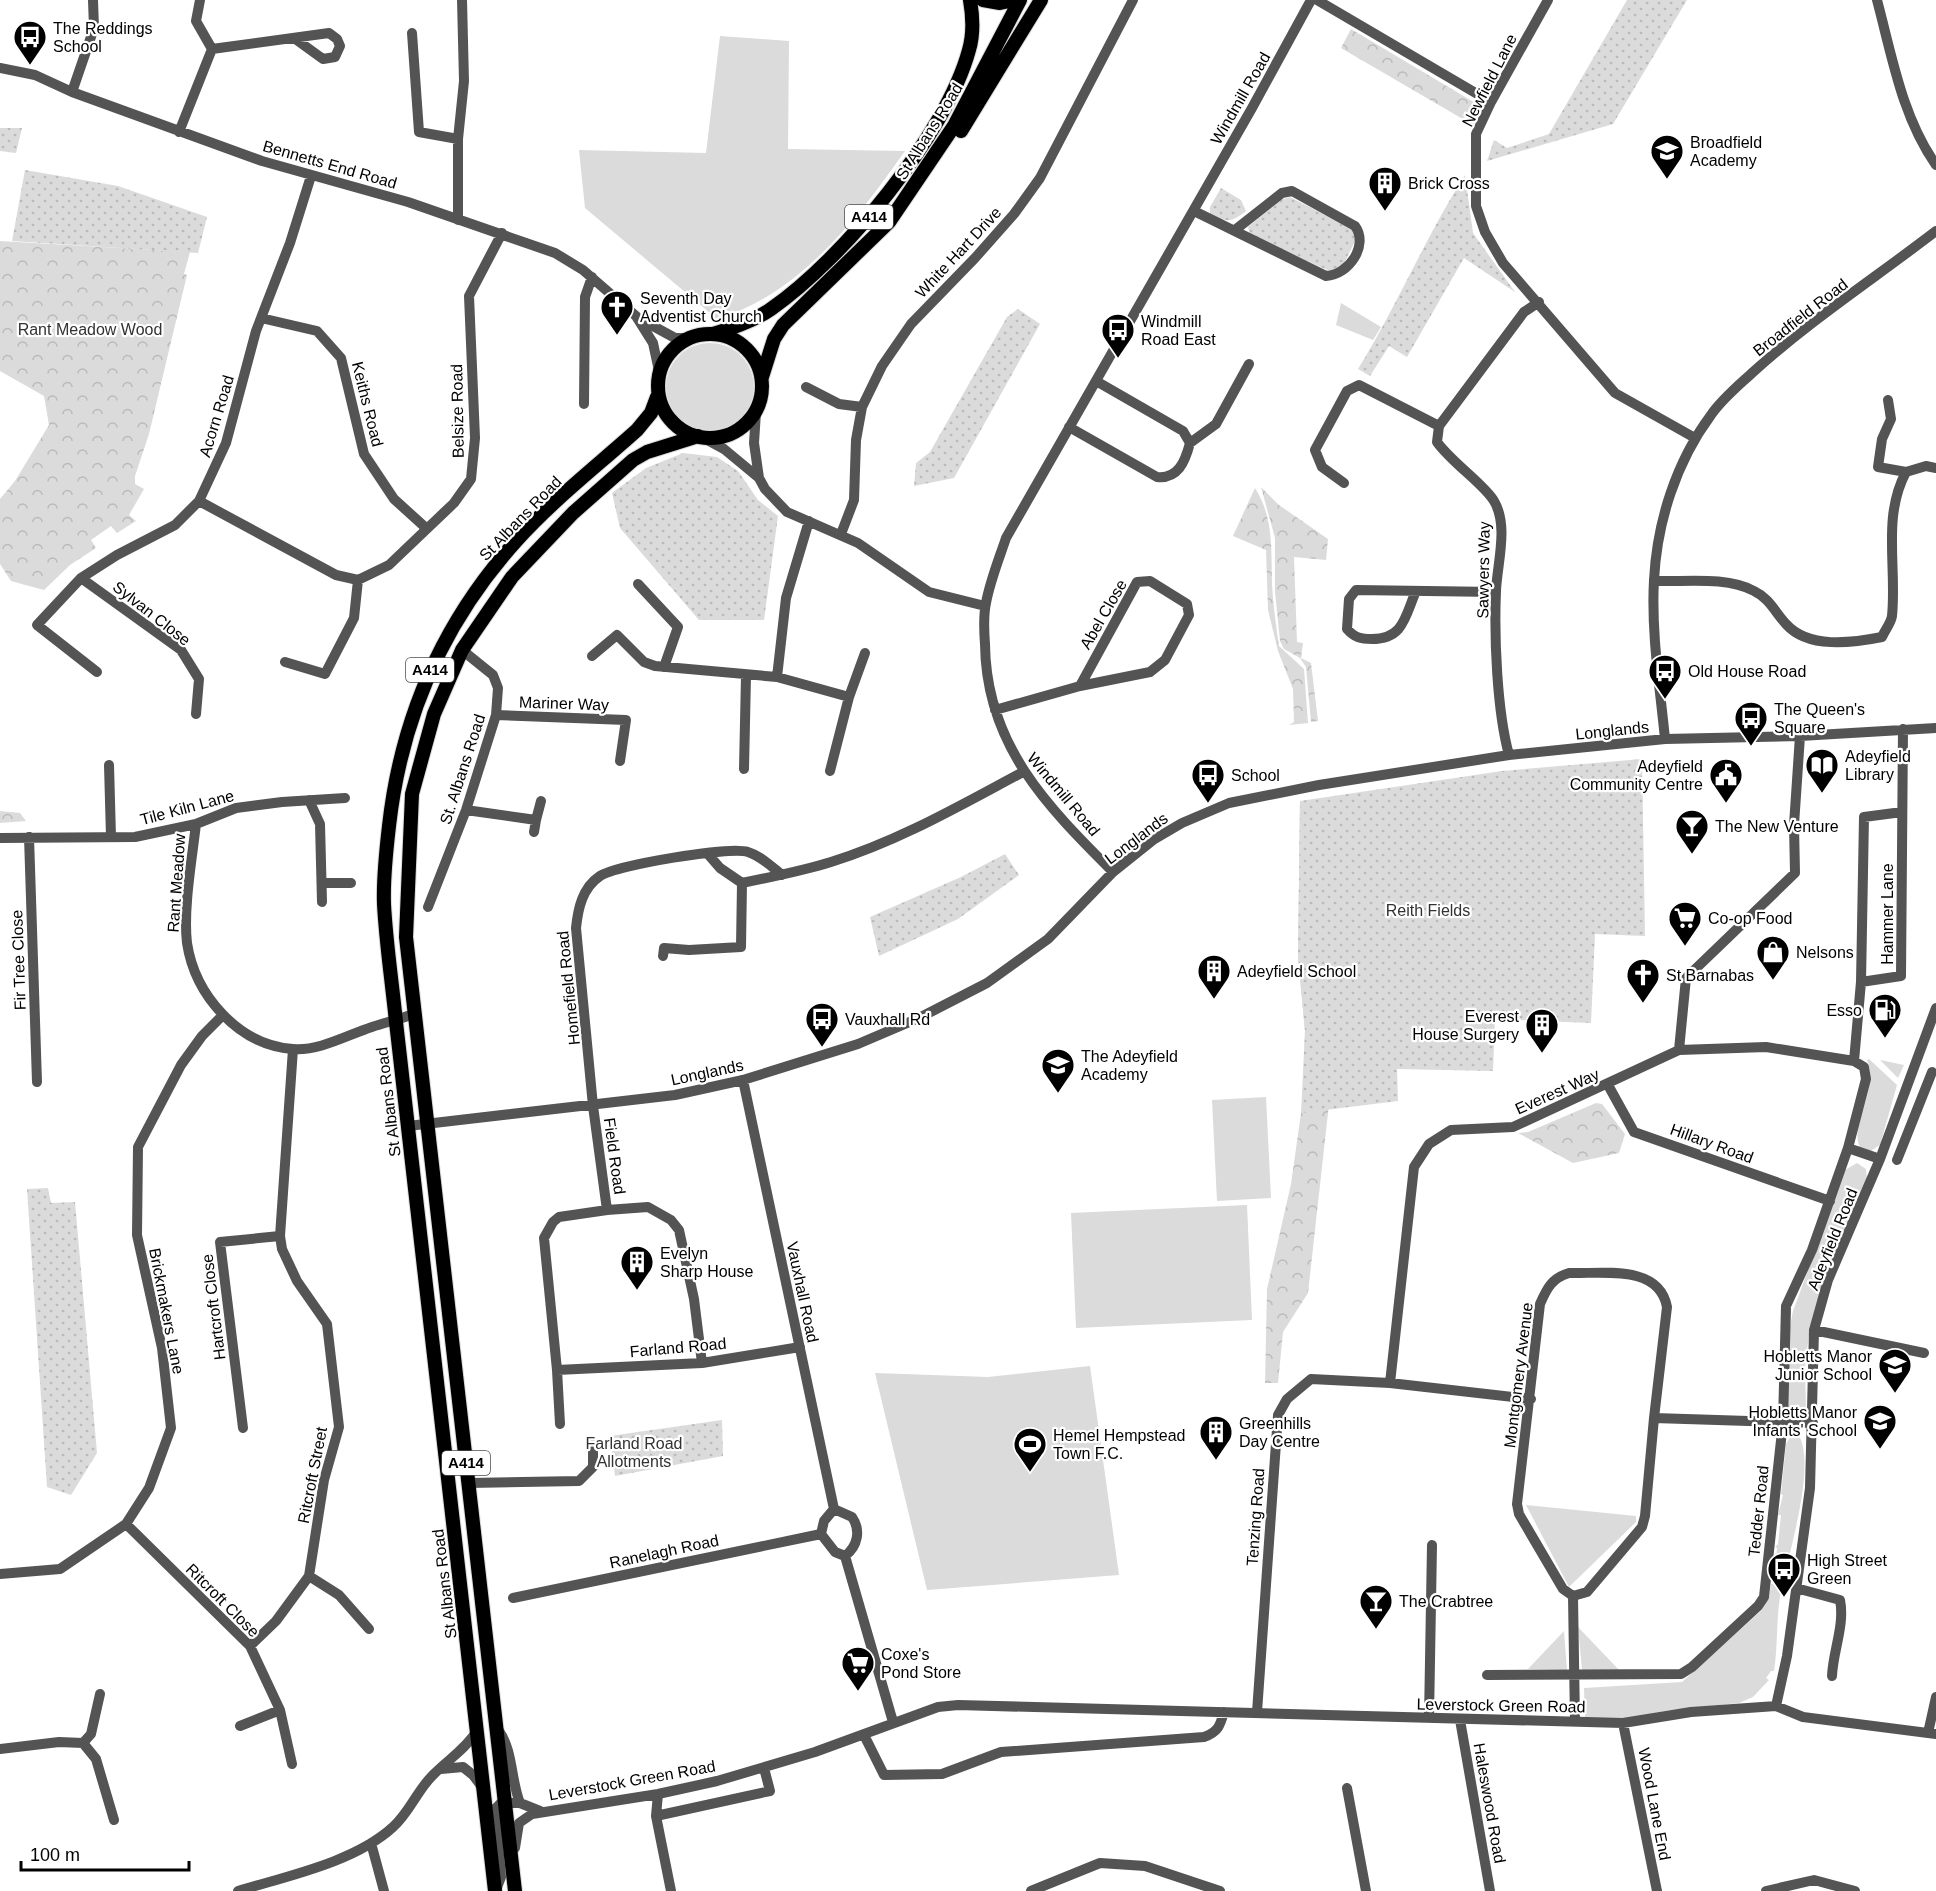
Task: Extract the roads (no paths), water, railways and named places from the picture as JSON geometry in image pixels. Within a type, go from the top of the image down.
[{"type":"main road","name":"St Albans Road","points":[[713,334],[760,316],[790,295],[833,255],[884,199],[929,133],[961,73],[972,31],[970,0]]},
{"type":"main road","points":[[982,0],[1000,3],[1014,0]]},
{"type":"main road","name":"St Albans Road","points":[[762,377],[774,339],[783,326],[889,222],[954,126],[1020,0]]},
{"type":"main road","name":"A414","points":[[889,222],[955,140],[1041,0]]},
{"type":"main road","points":[[713,334],[735,341],[746,348],[756,362],[762,377],[762,392],[756,412],[748,423],[729,435],[700,437],[689,434],[665,415],[657,397],[659,371],[671,351],[688,338],[713,334]]},
{"type":"main road","name":"St Albans Road","points":[[496,1891],[482,1788],[384,902],[393,790],[403,745],[424,683],[461,613],[497,563],[566,493],[637,430],[651,413],[657,397]]},
{"type":"main road","name":"St Albans Road","points":[[515,1886],[499,1731],[468,1483],[406,908],[412,794],[434,714],[462,650],[512,577],[573,513],[633,460],[646,452],[700,437]]},
{"type":"street","points":[[72,92],[94,28],[93,0]]},
{"type":"street","points":[[200,0],[196,21],[212,49]]},
{"type":"street","points":[[458,220],[458,139],[464,81],[462,0]]},
{"type":"street","name":"White Hart Drive","points":[[842,534],[854,500],[856,440],[862,407],[895,344],[1014,214],[1040,178],[1133,0]]},
{"type":"street","name":"Windmill Road","points":[[1113,872],[1068,826],[1023,772],[1012,755],[995,710],[985,663],[985,606],[1006,538],[1194,211],[1311,0]]},
{"type":"street","points":[[1317,0],[1491,102]]},
{"type":"street","name":"Newfield Lane","points":[[1539,302],[1503,263],[1485,232],[1476,206],[1476,134],[1491,102],[1548,0]]},
{"type":"street","points":[[1877,0],[1902,96],[1925,150],[1936,165]]},
{"type":"street","points":[[411,33],[419,132],[458,139]]},
{"type":"street","points":[[212,49],[294,38]]},
{"type":"street","points":[[179,132],[212,49]]},
{"type":"street","name":"Bennetts End Road","points":[[0,68],[35,75],[72,92],[179,132],[311,176],[408,202],[502,233],[563,257],[592,277],[636,316],[675,338],[688,338]]},
{"type":"street","name":"Acorn Road","points":[[97,672],[37,625],[81,578],[117,555],[175,525],[199,501],[226,443],[256,331],[290,243],[311,176]]},
{"type":"street","points":[[1194,211],[1326,276],[1336,276],[1345,271],[1361,241],[1361,234],[1355,226],[1292,191],[1282,193],[1235,230]]},
{"type":"street","name":"Broadfield Road","points":[[1665,739],[1657,666],[1654,581],[1659,536],[1671,489],[1695,438],[1722,401],[1781,348],[1936,231]]},
{"type":"street","name":"Belsize Road","points":[[358,579],[389,565],[454,503],[471,479],[475,438],[469,296],[502,233]]},
{"type":"street","points":[[584,404],[585,297],[592,277]]},
{"type":"street","points":[[1344,483],[1322,466],[1315,450],[1347,391],[1359,385],[1439,426],[1524,312],[1539,302],[1615,393],[1695,438]]},
{"type":"street","name":"Bennetts End Road","points":[[636,316],[653,343],[659,371]]},
{"type":"street","name":"Keiths Road","points":[[261,318],[317,331],[341,358],[364,454],[394,499],[426,528]]},
{"type":"street","points":[[1069,427],[1157,477],[1168,478],[1179,470],[1190,443],[1216,424],[1249,364]]},
{"type":"street","points":[[1096,381],[1183,431],[1190,443]]},
{"type":"street","points":[[806,387],[839,404],[862,407]]},
{"type":"street","points":[[1888,400],[1891,419],[1882,439],[1878,467],[1906,472],[1926,466],[1936,468]]},
{"type":"street","points":[[756,412],[754,443],[759,478],[765,489],[787,512],[842,534],[929,592],[985,606]]},
{"type":"street","name":"Sawyers Way","points":[[1439,426],[1437,442],[1448,457],[1494,500],[1501,520],[1496,592],[1497,655],[1509,755]]},
{"type":"street","points":[[700,437],[724,448],[759,478]]},
{"type":"street","points":[[1654,581],[1728,583],[1754,590],[1769,602],[1786,625],[1799,636],[1849,644],[1882,637],[1892,618],[1891,539],[1896,490],[1906,472]]},
{"type":"street","points":[[199,501],[336,575],[358,579],[354,618],[325,674],[285,662]]},
{"type":"street","points":[[777,677],[786,598],[809,521]]},
{"type":"street","name":"Sylvan Close","points":[[81,578],[181,650],[200,679],[196,714]]},
{"type":"street","name":"Abel Close","points":[[995,710],[1080,686],[1150,672],[1165,660],[1189,615],[1187,604],[1150,581],[1137,582],[1133,585],[1080,686]]},
{"type":"street","points":[[638,584],[678,627],[664,668]]},
{"type":"street","points":[[1416,591],[1397,632],[1388,639],[1360,639],[1347,630],[1349,599],[1356,590],[1496,592]]},
{"type":"street","points":[[592,656],[617,635],[644,662],[664,668],[777,677],[849,697]]},
{"type":"street","name":"St. Albans Road","points":[[428,907],[466,810],[496,715],[498,688],[493,675],[462,650]]},
{"type":"street","points":[[830,771],[849,697],[865,653]]},
{"type":"street","points":[[744,770],[746,676]]},
{"type":"street","name":"Mariner Way","points":[[496,715],[626,720],[620,761]]},
{"type":"street","name":"Longlands","points":[[408,1126],[593,1107],[675,1095],[742,1080],[858,1044],[967,994],[1048,939],[1113,872],[1153,840],[1182,823],[1229,803],[1319,785],[1509,755],[1665,739],[1800,736],[1936,728]]},
{"type":"street","name":"Hammer Lane","points":[[1861,982],[1901,976],[1903,729]]},
{"type":"street","points":[[1679,1050],[1686,978],[1795,873],[1794,825],[1800,736]]},
{"type":"street","points":[[109,765],[111,837]]},
{"type":"street","points":[[707,853],[720,868],[742,883],[833,862],[882,843],[1023,772]]},
{"type":"street","name":"Tile Kiln Lane","points":[[0,838],[111,837],[156,833],[196,824],[237,808],[345,798]]},
{"type":"street","points":[[309,800],[320,824],[322,902]]},
{"type":"street","points":[[534,832],[541,801]]},
{"type":"street","points":[[466,810],[536,820]]},
{"type":"street","name":"Hammer Lane","points":[[1859,1064],[1864,817],[1902,812]]},
{"type":"street","name":"Rant Meadow","points":[[196,824],[187,941],[191,962],[201,987],[223,1015],[255,1038],[293,1049],[326,1044],[374,1026],[396,1022],[416,1013]]},
{"type":"street","name":"Fir Tree Close","points":[[30,837],[37,1082]]},
{"type":"street","name":"Homefield Road","points":[[593,1107],[576,928],[579,904],[600,876],[625,868],[736,849],[750,852],[782,875]]},
{"type":"street","points":[[322,883],[351,883]]},
{"type":"street","points":[[663,956],[664,948],[689,950],[741,947],[742,883]]},
{"type":"street","name":"Adeyfield Road","points":[[1776,1707],[1787,1656],[1810,1488],[1814,1330],[1828,1280],[1880,1158],[1936,1008]]},
{"type":"street","name":"Brickmakers Lane","points":[[0,1574],[60,1569],[126,1524],[149,1488],[171,1428],[162,1348],[136,1234],[138,1147],[181,1065],[202,1036],[223,1015]]},
{"type":"street","name":"Everest Way","points":[[1390,1383],[1414,1167],[1429,1144],[1451,1130],[1513,1126],[1608,1085],[1679,1050],[1766,1047],[1859,1064]]},
{"type":"street","name":"Ritcroft Street","points":[[250,1646],[276,1621],[309,1576],[324,1479],[339,1427],[327,1324],[297,1281],[282,1249],[280,1236],[293,1049]]},
{"type":"street","name":"Tedder Road","points":[[1487,1675],[1681,1674],[1692,1667],[1758,1606],[1764,1597],[1783,1422],[1786,1306],[1830,1201],[1848,1148],[1866,1079],[1859,1064]]},
{"type":"street","points":[[1897,1160],[1934,1073],[1914,1068]]},
{"type":"street","name":"Vauxhall Road","points":[[742,1080],[834,1509]]},
{"type":"street","name":"Hillary Road","points":[[1608,1085],[1634,1132],[1830,1201]]},
{"type":"street","name":"Field Road","points":[[593,1107],[606,1210],[648,1207],[671,1220],[679,1230],[693,1299],[702,1363]]},
{"type":"street","points":[[1848,1148],[1880,1158]]},
{"type":"street","points":[[560,1424],[544,1238],[553,1222],[559,1217],[606,1210]]},
{"type":"street","name":"Hartcroft Close","points":[[243,1428],[220,1242],[280,1236]]},
{"type":"street","name":"Montgomery Avenue","points":[[1569,1273],[1642,1275],[1661,1291],[1667,1308],[1653,1418],[1646,1516],[1642,1527],[1587,1592],[1573,1596],[1563,1589],[1519,1514],[1517,1504],[1531,1400],[1540,1304],[1548,1286],[1558,1277],[1569,1273]]},
{"type":"street","points":[[1814,1330],[1924,1353]]},
{"type":"street","name":"Farland Road","points":[[557,1370],[702,1363],[800,1347]]},
{"type":"street","name":"Tenzing Road","points":[[1257,1712],[1278,1415],[1287,1399],[1311,1379],[1390,1383],[1531,1400]]},
{"type":"street","points":[[1653,1418],[1813,1423]]},
{"type":"street","points":[[468,1483],[579,1481],[593,1467],[593,1444]]},
{"type":"street","points":[[834,1509],[852,1517],[857,1528],[855,1546],[845,1556],[835,1552],[821,1534],[824,1521],[834,1509]]},
{"type":"street","name":"Ritcroft Close","points":[[126,1524],[250,1646],[280,1710],[292,1764]]},
{"type":"street","name":"Ranelagh Road","points":[[513,1598],[821,1534]]},
{"type":"street","points":[[1429,1718],[1432,1545]]},
{"type":"street","points":[[845,1556],[893,1722]]},
{"type":"street","points":[[309,1576],[339,1595],[369,1629]]},
{"type":"street","points":[[1796,1588],[1840,1600],[1843,1613],[1833,1658],[1832,1676]]},
{"type":"street","points":[[1573,1596],[1575,1722]]},
{"type":"street","points":[[84,1743],[91,1734],[100,1694]]},
{"type":"street","points":[[1776,1707],[1803,1717],[1932,1733],[1936,1697]]},
{"type":"street","name":"Leverstock Green Road","points":[[515,1886],[516,1831],[525,1817],[540,1811],[658,1794],[764,1768],[864,1735],[893,1722],[938,1707],[958,1705],[1623,1723],[1690,1712],[1776,1707]]},
{"type":"street","points":[[240,1726],[280,1710]]},
{"type":"street","points":[[864,1735],[884,1775],[942,1774],[1001,1752],[1204,1737],[1215,1734],[1220,1728],[1224,1713]]},
{"type":"street","name":"Haleswood Road","points":[[1460,1720],[1490,1891]]},
{"type":"street","name":"Wood Lane End","points":[[1623,1723],[1657,1891]]},
{"type":"street","points":[[238,1891],[304,1870],[371,1844],[398,1822],[422,1787],[438,1770],[464,1749],[477,1731]]},
{"type":"street","points":[[499,1731],[505,1740],[514,1789],[520,1803]]},
{"type":"street","points":[[0,1749],[59,1742],[84,1743]]},
{"type":"street","points":[[84,1743],[96,1759],[114,1820]]},
{"type":"street","points":[[438,1770],[463,1767],[473,1775],[482,1788]]},
{"type":"street","points":[[657,1816],[770,1791],[764,1768]]},
{"type":"street","points":[[1347,1788],[1366,1891]]},
{"type":"street","points":[[658,1794],[657,1816],[671,1891]]},
{"type":"street","points":[[496,1891],[501,1876],[495,1809],[505,1802]]},
{"type":"street","name":"Leverstock Green Road","points":[[505,1802],[520,1803],[540,1811]]},
{"type":"street","points":[[371,1844],[384,1891]]},
{"type":"street","points":[[1031,1891],[1100,1863],[1145,1866],[1220,1891]]},
{"type":"street","points":[[1766,1891],[1814,1880],[1855,1891]]},
{"type":"place","name":"The Reddings School","points":[[30,66]]},
{"type":"place","name":"Broadfield Academy","points":[[1667,180]]},
{"type":"place","name":"Brick Cross","points":[[1385,212]]},
{"type":"place","name":"Seventh Day Adventist Church","points":[[617,336]]},
{"type":"place","name":"Windmill Road East","points":[[1118,359]]},
{"type":"place","name":"Old House Road","points":[[1665,700]]},
{"type":"place","name":"The Queen's Square","points":[[1751,747]]},
{"type":"place","name":"Adeyfield Library","points":[[1822,794]]},
{"type":"place","name":"School","points":[[1208,804]]},
{"type":"place","name":"Adeyfield Community Centre","points":[[1726,804]]},
{"type":"place","name":"The New Venture","points":[[1692,855]]},
{"type":"place","name":"Co-op Food","points":[[1685,947]]},
{"type":"place","name":"Nelsons","points":[[1773,981]]},
{"type":"place","name":"Adeyfield School","points":[[1214,1000]]},
{"type":"place","name":"St Barnabas","points":[[1643,1004]]},
{"type":"place","name":"Esso","points":[[1885,1039]]},
{"type":"place","name":"Vauxhall Rd","points":[[822,1048]]},
{"type":"place","name":"Everest House Surgery","points":[[1542,1054]]},
{"type":"place","name":"The Adeyfield Academy","points":[[1058,1094]]},
{"type":"place","name":"Evelyn Sharp House","points":[[637,1291]]},
{"type":"place","name":"Hobletts Manor Junior School","points":[[1895,1394]]},
{"type":"place","name":"Hobletts Manor Infants' School","points":[[1880,1450]]},
{"type":"place","name":"Greenhills Day Centre","points":[[1216,1461]]},
{"type":"place","name":"Hemel Hempstead Town F.C.","points":[[1030,1473]]},
{"type":"place","name":"High Street Green","points":[[1784,1598]]},
{"type":"place","name":"The Crabtree","points":[[1376,1630]]},
{"type":"place","name":"Coxe's Pond Store","points":[[858,1692]]},
{"type":"park label","name":"Rant Meadow Wood","points":[[90,329]]},
{"type":"park label","name":"Reith Fields","points":[[1428,910]]},
{"type":"park label","name":"Farland Road Allotments","points":[[634,1452]]}]
